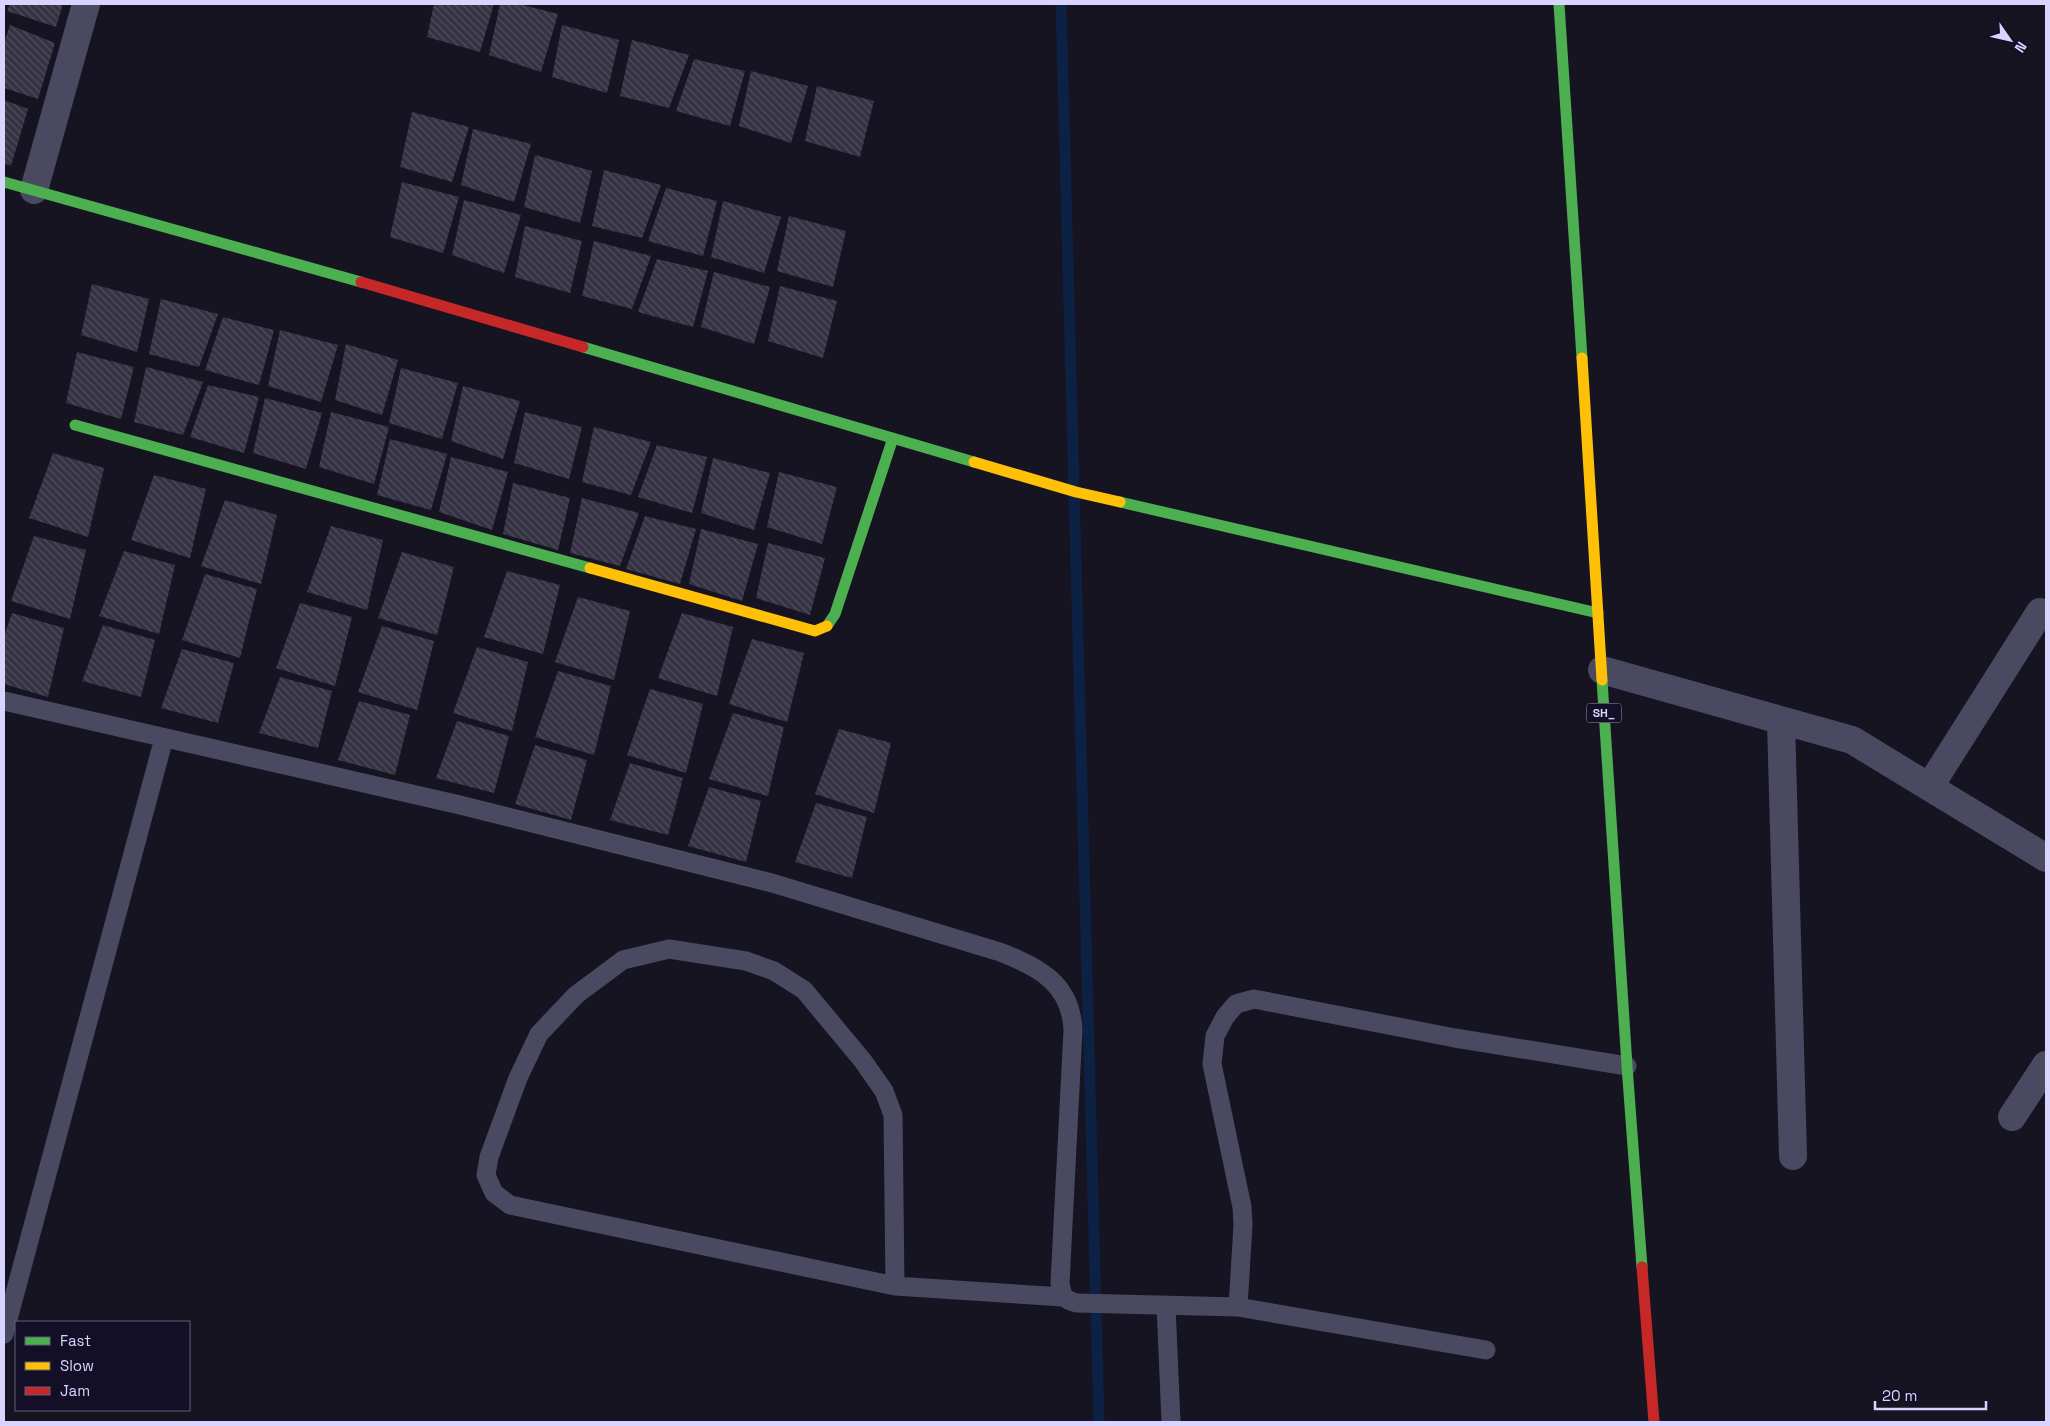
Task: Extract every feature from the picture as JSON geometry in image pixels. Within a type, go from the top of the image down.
[{"type":"street","points":[[34,190],[86,4]]},
{"type":"street","name":"SH_","points":[[1559,4],[1627,1066],[1654,1422]]},
{"type":"street","points":[[4,182],[248,249],[1076,492],[1598,613]]},
{"type":"street","points":[[76,425],[814,631],[827,626],[835,614],[893,438]]},
{"type":"street","points":[[1930,786],[2040,612]]},
{"type":"street","points":[[1602,670],[1852,740],[2046,858]]},
{"type":"street","points":[[1781,721],[1793,1156]]},
{"type":"street","points":[[2012,1117],[2046,1066]]},
{"type":"lane","points":[[4,701],[460,805],[772,883],[1000,952],[1024,961],[1056,984],[1073,1014],[1060,1284],[1070,1300]]},
{"type":"lane","points":[[4,1334],[164,738]]},
{"type":"lane","points":[[895,1286],[893,1115],[884,1091],[863,1061],[804,990],[774,971],[746,961],[669,949],[623,960],[576,995],[539,1034],[518,1078],[487,1166],[486,1175],[494,1193],[510,1205],[895,1286],[1145,1305],[1238,1307],[1486,1350]]},
{"type":"lane","points":[[1238,1307],[1243,1225],[1242,1207],[1212,1064],[1215,1036],[1236,1004],[1254,1000],[1455,1038],[1627,1066]]},
{"type":"lane","points":[[1166,1305],[1171,1422]]},
{"type":"building","points":[[10,4],[63,4],[56,27],[7,11]]},
{"type":"building","points":[[434,4],[494,4],[480,52],[427,37]]},
{"type":"building","points":[[500,4],[519,4],[558,14],[541,72],[489,55]]},
{"type":"building","points":[[10,25],[55,43],[38,99],[4,88],[4,43]]},
{"type":"building","points":[[562,25],[619,40],[607,93],[552,77]]},
{"type":"building","points":[[632,40],[689,55],[669,108],[620,96]]},
{"type":"building","points":[[694,59],[745,71],[730,126],[676,111]]},
{"type":"building","points":[[751,71],[808,86],[791,143],[739,126]]},
{"type":"building","points":[[817,86],[874,101],[860,157],[805,141]]},
{"type":"building","points":[[4,100],[28,109],[11,166],[4,163]]},
{"type":"building","points":[[412,112],[469,127],[452,182],[400,167]]},
{"type":"building","points":[[473,129],[531,144],[514,202],[461,185]]},
{"type":"building","points":[[535,155],[592,171],[580,223],[524,207]]},
{"type":"building","points":[[604,170],[661,185],[642,238],[592,226]]},
{"type":"building","points":[[402,182],[459,197],[443,253],[390,237]]},
{"type":"building","points":[[666,188],[717,201],[703,256],[648,241]]},
{"type":"building","points":[[464,200],[521,215],[504,273],[452,255]]},
{"type":"building","points":[[723,201],[781,217],[764,273],[711,257]]},
{"type":"building","points":[[789,216],[846,231],[833,287],[777,271]]},
{"type":"building","points":[[525,226],[582,241],[570,293],[515,277]]},
{"type":"building","points":[[594,241],[651,256],[632,309],[582,296]]},
{"type":"building","points":[[657,259],[708,271],[693,327],[638,312]]},
{"type":"building","points":[[714,272],[770,287],[754,344],[701,327]]},
{"type":"building","points":[[92,284],[149,299],[137,352],[81,335]]},
{"type":"building","points":[[780,286],[837,301],[823,358],[768,341]]},
{"type":"building","points":[[161,299],[218,314],[199,367],[149,354]]},
{"type":"building","points":[[223,317],[274,330],[259,385],[205,370]]},
{"type":"building","points":[[280,330],[338,345],[321,402],[268,386]]},
{"type":"building","points":[[346,344],[398,360],[382,415],[335,400]]},
{"type":"building","points":[[77,352],[134,367],[121,419],[66,403]]},
{"type":"building","points":[[146,367],[203,382],[183,435],[134,422]]},
{"type":"building","points":[[401,368],[458,383],[442,439],[389,423]]},
{"type":"building","points":[[208,385],[259,397],[244,453],[190,437]]},
{"type":"building","points":[[463,386],[520,401],[503,459],[451,441]]},
{"type":"building","points":[[265,398],[322,413],[306,469],[253,453]]},
{"type":"building","points":[[331,412],[389,427],[374,484],[319,467]]},
{"type":"building","points":[[525,412],[582,427],[569,479],[514,463]]},
{"type":"building","points":[[594,427],[651,442],[631,495],[582,482]]},
{"type":"building","points":[[390,439],[447,454],[431,510],[377,495]]},
{"type":"building","points":[[657,445],[707,457],[692,513],[638,497]]},
{"type":"building","points":[[53,453],[104,468],[88,537],[29,518]]},
{"type":"building","points":[[451,457],[508,472],[492,530],[439,512]]},
{"type":"building","points":[[713,458],[770,473],[754,530],[701,513]]},
{"type":"building","points":[[779,472],[837,487],[822,544],[767,527]]},
{"type":"building","points":[[154,475],[206,489],[190,558],[131,540]]},
{"type":"building","points":[[513,483],[570,498],[558,550],[503,534]]},
{"type":"building","points":[[582,498],[639,513],[620,566],[570,553]]},
{"type":"building","points":[[225,500],[277,515],[261,584],[201,566]]},
{"type":"building","points":[[645,516],[696,529],[680,584],[626,569]]},
{"type":"building","points":[[331,526],[383,540],[367,610],[307,592]]},
{"type":"building","points":[[701,529],[758,544],[742,601],[689,584]]},
{"type":"building","points":[[34,536],[86,550],[70,619],[11,601]]},
{"type":"building","points":[[768,543],[825,558],[810,615],[756,598]]},
{"type":"building","points":[[124,551],[175,565],[159,634],[99,616]]},
{"type":"building","points":[[402,552],[454,567],[437,635],[378,618]]},
{"type":"building","points":[[507,571],[560,585],[543,654],[484,637]]},
{"type":"building","points":[[205,574],[257,589],[240,658],[182,640]]},
{"type":"building","points":[[578,597],[630,611],[614,680],[555,662]]},
{"type":"building","points":[[300,603],[352,617],[335,686],[276,668]]},
{"type":"building","points":[[12,613],[64,628],[48,697],[4,684],[4,636]]},
{"type":"building","points":[[682,613],[733,627],[717,696],[658,678]]},
{"type":"building","points":[[103,625],[155,640],[141,697],[82,681]]},
{"type":"building","points":[[382,626],[434,641],[417,710],[358,692]]},
{"type":"building","points":[[752,639],[804,653],[787,722],[729,704]]},
{"type":"building","points":[[477,647],[528,662],[512,731],[453,713]]},
{"type":"building","points":[[182,649],[234,663],[218,723],[161,708]]},
{"type":"building","points":[[558,671],[611,686],[594,755],[535,737]]},
{"type":"building","points":[[280,677],[332,691],[318,748],[259,733]]},
{"type":"building","points":[[650,689],[703,704],[686,773],[627,755]]},
{"type":"building","points":[[359,701],[410,715],[395,775],[338,760]]},
{"type":"building","points":[[733,713],[784,727],[768,796],[709,779]]},
{"type":"building","points":[[457,721],[509,736],[494,793],[436,778]]},
{"type":"building","points":[[839,729],[891,743],[874,813],[815,794]]},
{"type":"building","points":[[535,745],[587,760],[571,820],[515,804]]},
{"type":"building","points":[[630,763],[683,778],[668,835],[610,820]]},
{"type":"building","points":[[709,787],[761,801],[746,862],[688,846]]},
{"type":"building","points":[[816,803],[867,817],[852,878],[795,862]]},
{"type":"waterway","points":[[1061,4],[1099,1422]]},
{"type":"traffic: fast","points":[[1559,4],[1582,358]]},
{"type":"traffic: fast","points":[[4,182],[361,282]]},
{"type":"traffic: fast","points":[[583,347],[974,462]]},
{"type":"traffic: fast","points":[[75,425],[590,568]]},
{"type":"traffic: fast","points":[[827,626],[835,614],[893,438]]},
{"type":"traffic: fast","points":[[1120,502],[1598,613]]},
{"type":"traffic: fast","points":[[1602,680],[1642,1267]]},
{"type":"traffic: slow","points":[[1582,358],[1602,680]]},
{"type":"traffic: slow","points":[[974,462],[1076,492],[1120,502]]},
{"type":"traffic: slow","points":[[590,568],[815,631],[827,626]]},
{"type":"traffic: jam","points":[[361,282],[583,347]]},
{"type":"traffic: jam","points":[[1642,1267],[1654,1422]]}]
